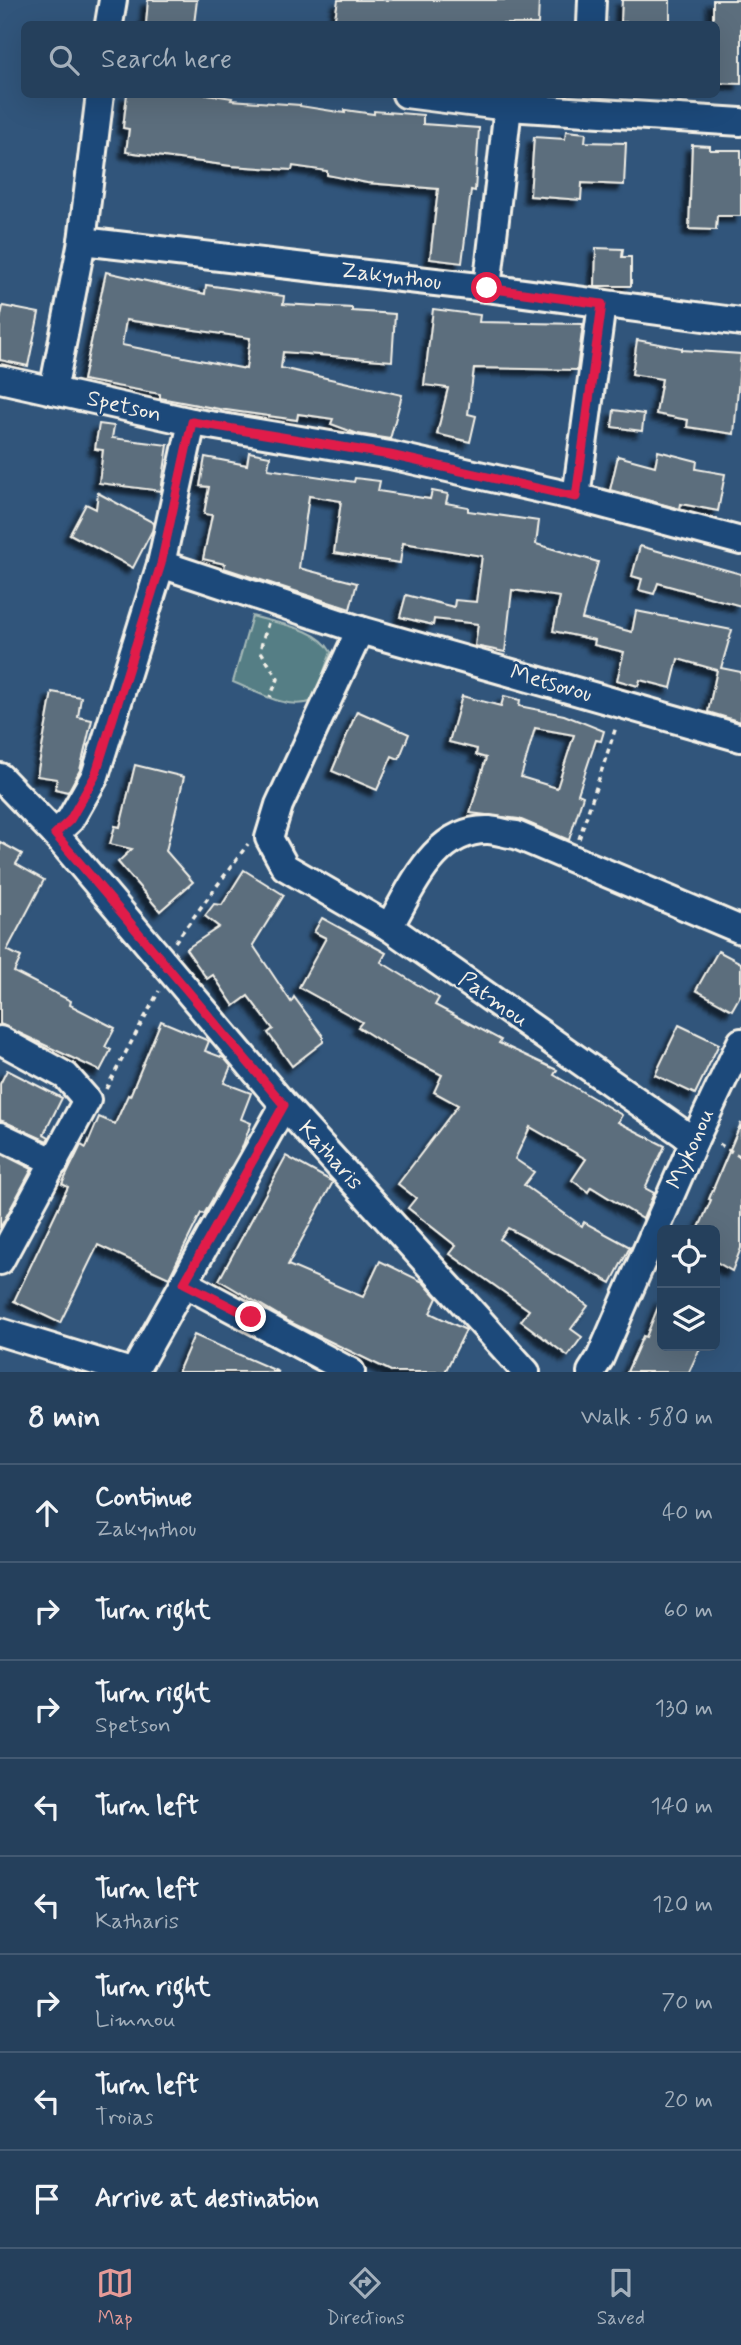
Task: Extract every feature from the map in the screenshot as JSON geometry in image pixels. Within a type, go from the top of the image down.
[{"type":"street","points":[[110,21],[113,0]]},
{"type":"street","points":[[592,0],[592,21]]},
{"type":"street","points":[[53,391],[82,240],[100,98]]},
{"type":"street","points":[[437,98],[508,107],[590,103],[741,122]]},
{"type":"street","points":[[487,288],[508,107]]},
{"type":"street","name":"Zakynthou","points":[[82,240],[487,288],[741,322]]},
{"type":"street","points":[[576,497],[602,304]]},
{"type":"street","name":"Spetson","points":[[0,379],[192,422],[390,455],[576,497],[741,541]]},
{"type":"street","points":[[55,834],[70,820],[95,776],[161,564],[192,422]]},
{"type":"street","name":"Metsovou","points":[[161,564],[360,630],[741,738]]},
{"type":"street","points":[[269,838],[279,805],[360,630]]},
{"type":"street","name":"Katharis","points":[[0,777],[55,834],[284,1105],[526,1372]]},
{"type":"street","points":[[389,927],[431,856],[459,834],[488,830],[516,835],[741,930]]},
{"type":"street","name":"Patmou","points":[[269,838],[285,867],[389,927],[694,1141]]},
{"type":"street","points":[[0,1040],[66,1076],[87,1100],[0,1261]]},
{"type":"street","name":"Mykonou","points":[[591,1372],[600,1358],[694,1141],[741,1042]]},
{"type":"street","points":[[0,1332],[132,1372],[284,1105]]},
{"type":"street","points":[[0,1136],[55,1162]]},
{"type":"street","points":[[184,1283],[351,1372]]},
{"type":"path","points":[[270,697],[278,679],[260,650],[275,602]]},
{"type":"path","points":[[573,859],[623,705]]},
{"type":"path","points":[[87,1100],[102,1097],[166,965],[250,841],[269,838]]},
{"type":"green space","points":[[252,616],[307,632],[325,644],[331,652],[313,701],[293,704],[283,702],[233,682]]},
{"type":"building","points":[[148,0],[197,0],[194,21],[146,21]]},
{"type":"building","points":[[338,0],[539,0],[538,21],[334,21]]},
{"type":"building","points":[[622,0],[670,0],[670,21],[621,21]]},
{"type":"building","points":[[713,0],[741,0],[741,84],[720,83],[720,21],[713,21]]},
{"type":"building","points":[[127,98],[232,98],[231,100],[300,105],[345,113],[345,110],[374,114],[374,111],[423,115],[423,124],[479,128],[475,191],[471,190],[462,263],[430,259],[438,189],[367,183],[327,175],[327,171],[293,166],[292,170],[231,166],[126,152],[129,129],[123,128]]},
{"type":"building","points":[[566,131],[586,133],[585,142],[626,143],[624,185],[582,183],[581,200],[530,196],[534,137],[565,139]]},
{"type":"building","points":[[692,145],[710,146],[710,150],[741,150],[741,216],[717,216],[716,230],[689,229]]},
{"type":"building","points":[[596,248],[623,249],[622,257],[631,257],[631,286],[595,286]]},
{"type":"building","points":[[106,272],[205,294],[206,285],[284,296],[283,304],[352,308],[352,311],[395,314],[392,361],[283,352],[281,368],[402,395],[390,439],[358,434],[331,424],[333,419],[298,414],[297,420],[219,409],[160,398],[160,394],[83,380]],"holes":[[[126,320],[250,338],[246,369],[122,345]]]},
{"type":"building","points":[[3,306],[39,313],[28,366],[0,360],[0,320]]},
{"type":"building","points":[[433,309],[480,315],[479,322],[583,324],[577,370],[474,368],[468,414],[476,416],[470,442],[437,434],[448,388],[424,385]]},
{"type":"building","points":[[637,340],[682,350],[741,354],[734,434],[687,427],[688,420],[656,414],[662,379],[632,374]]},
{"type":"building","points":[[614,410],[644,414],[642,431],[612,427]]},
{"type":"building","points":[[99,424],[114,426],[112,438],[168,445],[161,491],[99,483],[103,450],[95,449]]},
{"type":"building","points":[[658,451],[697,461],[696,469],[725,474],[718,511],[681,504],[680,509],[610,490],[618,456],[655,466]]},
{"type":"building","points":[[249,452],[270,456],[268,469],[354,482],[355,478],[380,481],[378,491],[430,499],[432,491],[448,494],[446,503],[468,507],[468,511],[539,521],[536,544],[598,562],[582,619],[632,632],[636,611],[732,630],[721,668],[741,672],[741,722],[708,712],[717,670],[678,659],[671,688],[640,680],[638,686],[617,680],[624,652],[594,645],[595,640],[553,631],[560,597],[512,590],[505,652],[475,646],[478,624],[434,619],[433,625],[400,617],[406,595],[454,607],[455,600],[476,602],[482,556],[403,543],[400,563],[334,553],[341,501],[309,496],[299,568],[357,583],[350,609],[224,568],[225,564],[203,559],[212,515],[204,514],[209,487],[200,486],[205,457],[247,465]]},
{"type":"building","points":[[98,493],[154,523],[133,568],[70,534],[86,504],[96,509]]},
{"type":"building","points":[[640,546],[741,574],[741,606],[658,583],[654,594],[639,590],[642,579],[632,576]]},
{"type":"building","points":[[52,692],[81,697],[78,717],[92,720],[80,770],[68,792],[55,789],[57,779],[37,776]]},
{"type":"building","points":[[462,696],[501,706],[504,696],[520,700],[519,706],[564,715],[604,731],[601,741],[596,740],[578,794],[583,796],[569,840],[519,819],[470,813],[486,758],[476,755],[477,749],[449,742]],"holes":[[[535,728],[574,735],[557,788],[521,777]]]},
{"type":"building","points":[[357,711],[409,734],[399,759],[392,756],[377,790],[332,771]]},
{"type":"building","points":[[135,765],[184,777],[166,851],[193,882],[160,911],[118,862],[132,849],[110,844],[115,826],[120,827]]},
{"type":"building","points":[[0,842],[22,854],[16,864],[44,880],[7,950],[21,957],[14,972],[71,1001],[70,1005],[115,1028],[105,1047],[111,1050],[100,1071],[0,1024]]},
{"type":"building","points":[[244,870],[284,895],[253,945],[291,1002],[294,997],[323,1036],[323,1042],[292,1066],[268,1033],[273,1029],[248,996],[234,1006],[213,975],[207,979],[186,949],[219,927],[205,916],[214,904],[222,905]]},
{"type":"building","points":[[322,918],[386,953],[381,962],[439,998],[435,1005],[501,1040],[499,1043],[557,1070],[554,1075],[622,1115],[618,1122],[665,1146],[645,1188],[654,1193],[643,1219],[591,1187],[588,1192],[572,1180],[586,1159],[530,1127],[515,1159],[534,1172],[524,1185],[582,1226],[584,1222],[630,1247],[611,1283],[508,1228],[500,1239],[588,1306],[571,1329],[582,1337],[568,1356],[521,1321],[529,1310],[450,1254],[456,1246],[408,1208],[416,1198],[398,1184],[458,1105],[434,1092],[442,1075],[404,1056],[358,1027],[362,1022],[299,987],[326,938],[314,932]]},
{"type":"building","points":[[718,951],[741,963],[741,994],[732,1010],[696,990]]},
{"type":"building","points":[[161,1021],[209,1041],[205,1051],[224,1058],[231,1066],[224,1083],[251,1093],[241,1119],[251,1123],[242,1148],[204,1214],[201,1213],[169,1278],[98,1245],[60,1323],[14,1301],[68,1187],[62,1184],[81,1145],[86,1148],[99,1117],[115,1124],[128,1095],[130,1096]]},
{"type":"building","points":[[679,1025],[719,1044],[695,1094],[655,1075]]},
{"type":"building","points":[[7,1070],[62,1098],[44,1134],[49,1137],[47,1141],[0,1120],[0,1084]]},
{"type":"building","points":[[741,1123],[741,1248],[732,1271],[720,1264],[720,1225],[700,1225],[711,1200],[709,1199]]},
{"type":"building","points":[[0,1153],[32,1169],[0,1228]]},
{"type":"building","points":[[286,1156],[333,1182],[288,1265],[363,1297],[380,1261],[423,1282],[437,1298],[430,1313],[466,1330],[445,1372],[393,1372],[290,1322],[219,1280]]},
{"type":"building","points":[[657,1310],[657,1351],[699,1351],[689,1372],[627,1372],[643,1336],[646,1337]]},
{"type":"building","points":[[194,1335],[279,1372],[178,1372]]},
{"type":"route","points":[[251,1317],[184,1283],[284,1105],[55,834],[70,820],[95,776],[161,564],[192,422],[390,455],[576,497],[602,304],[487,288]]}]
